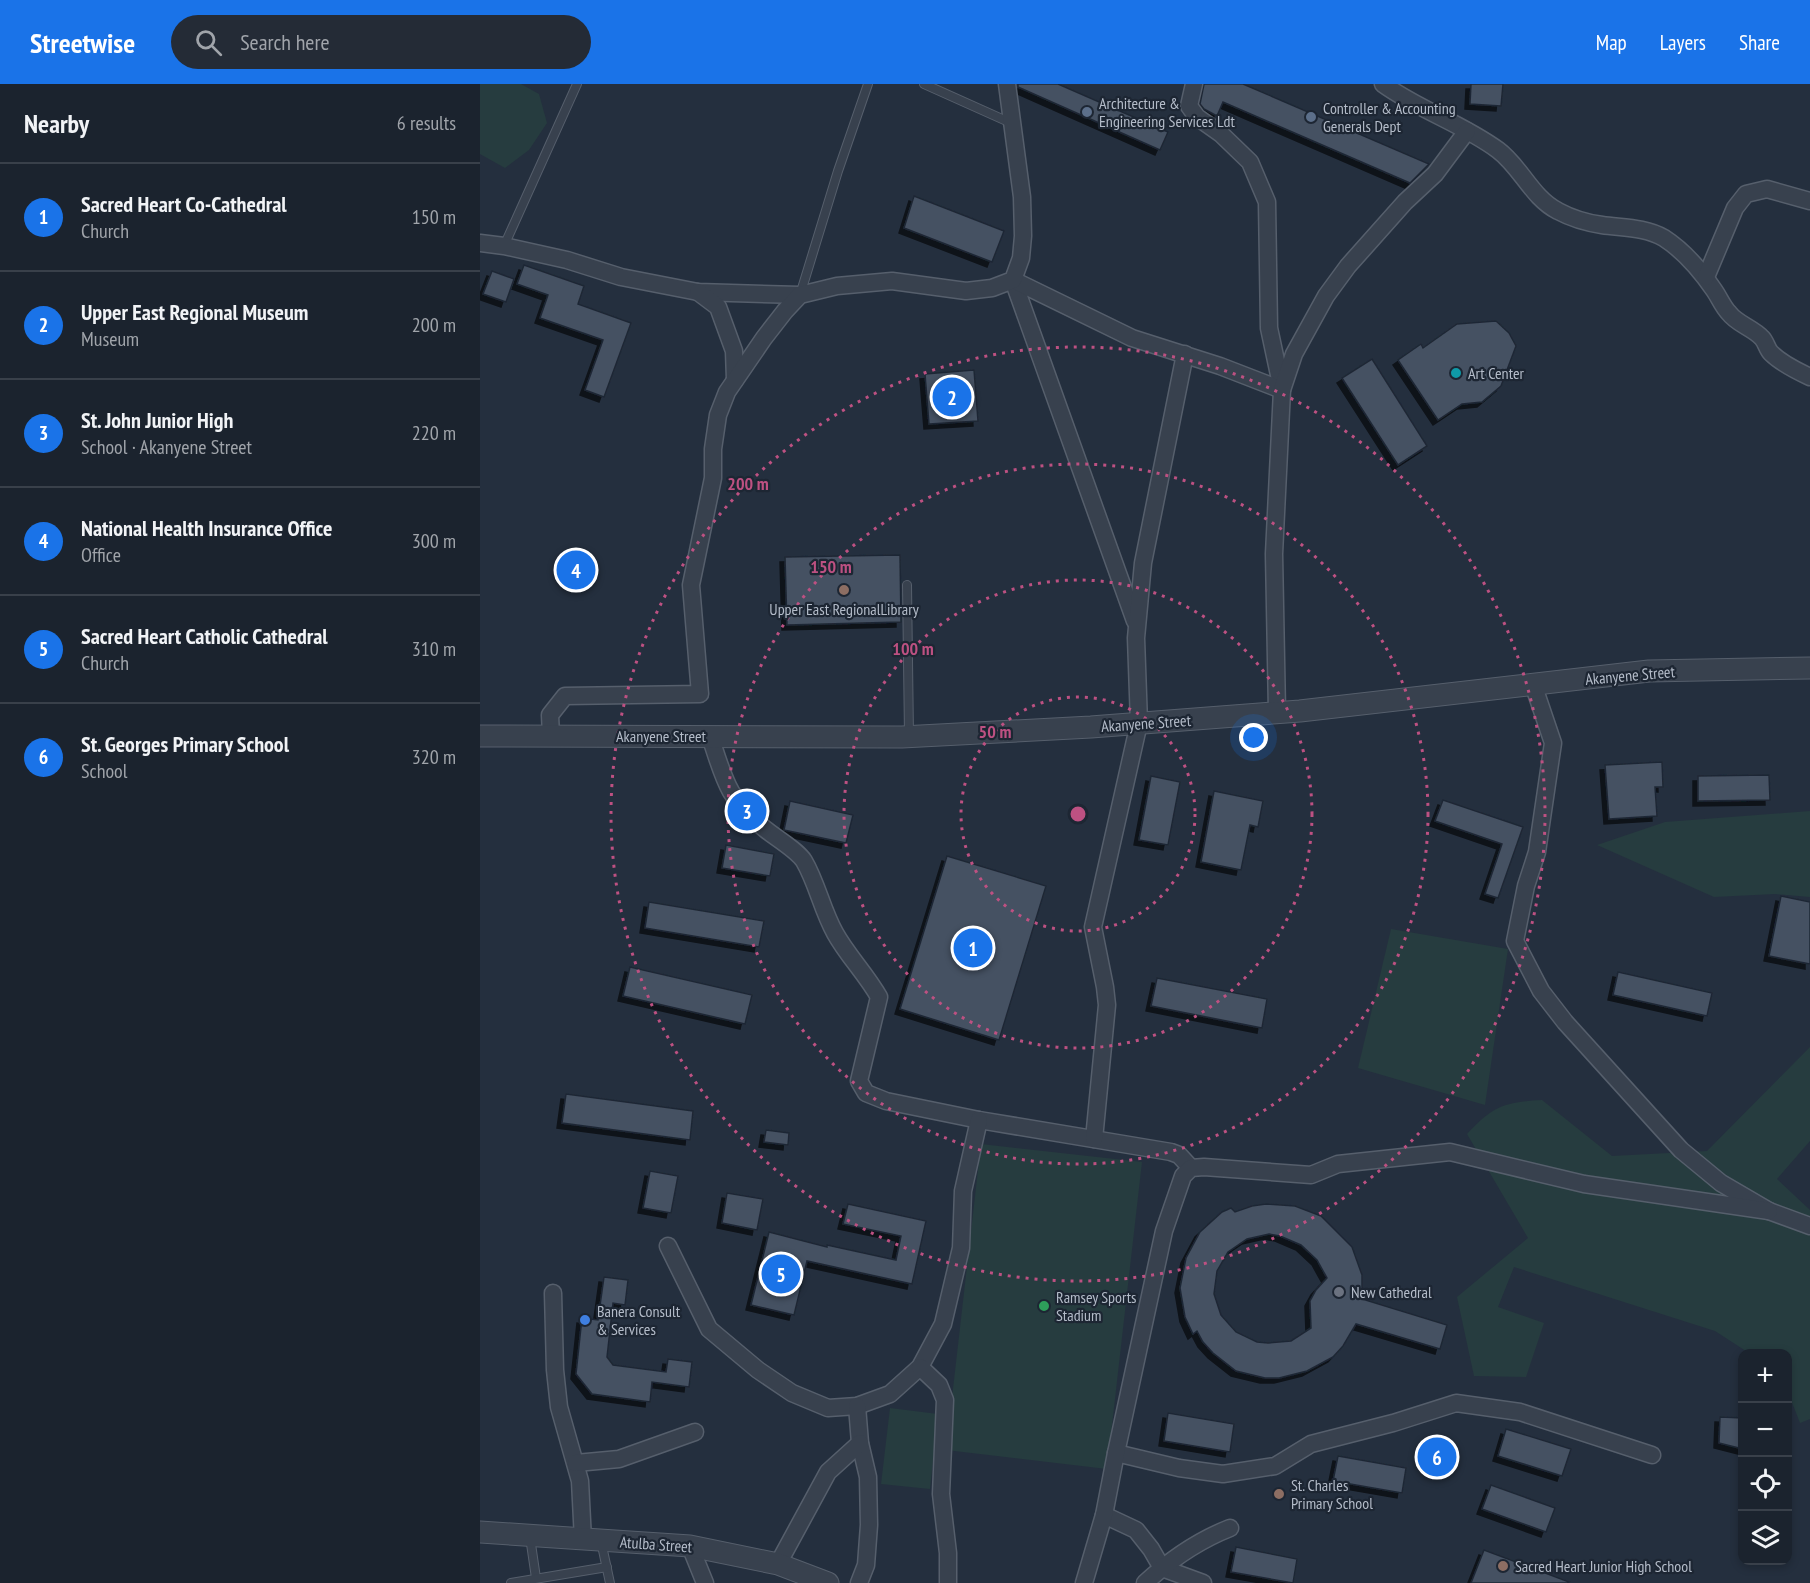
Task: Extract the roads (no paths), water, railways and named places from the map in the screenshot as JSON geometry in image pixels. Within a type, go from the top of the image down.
[{"type":"street","points":[[1008,84],[1022,197],[1023,236],[1021,258],[1013,280],[1137,627]]},
{"type":"street","points":[[1194,84],[1188,106],[1197,117],[1221,134],[1250,162],[1267,202],[1269,328],[1282,390],[1274,554],[1277,712]]},
{"type":"street","points":[[1383,84],[1501,152],[1545,203],[1559,212],[1602,225],[1619,225],[1662,237],[1680,250],[1706,277],[1729,314],[1763,339],[1768,351],[1810,376]]},
{"type":"street","points":[[1282,390],[1294,354],[1326,296],[1348,266],[1405,202],[1435,174],[1467,131]]},
{"type":"street","points":[[1706,277],[1734,208],[1746,194],[1767,189],[1810,201]]},
{"type":"street","points":[[480,243],[567,260],[621,277],[698,292],[800,295],[837,286],[892,281],[966,291],[992,288],[1013,280],[1132,338],[1185,354],[1282,390]]},
{"type":"street","points":[[698,292],[718,306],[734,351],[735,380]]},
{"type":"street","points":[[551,736],[550,715],[565,696],[700,694],[691,585],[713,478],[713,449],[718,415],[727,392],[735,380],[785,311],[800,295]]},
{"type":"street","points":[[1094,1139],[1107,1005],[1093,927],[1139,723],[1137,627],[1143,563],[1185,354]]},
{"type":"street","name":"Akanyene Street","points":[[480,736],[909,737],[1277,712],[1648,671],[1810,668]]},
{"type":"street","points":[[1533,684],[1553,743],[1537,852],[1526,886],[1515,941],[1541,991],[1565,1022],[1681,1150],[1721,1183],[1769,1211],[1810,1226]]},
{"type":"street","points":[[710,736],[726,786],[751,818],[783,844],[795,850],[804,860],[835,933],[879,997],[860,1081],[866,1093],[886,1101],[979,1119],[1171,1152],[1179,1155],[1191,1168]]},
{"type":"street","points":[[668,1246],[709,1329],[758,1370],[792,1393],[828,1408],[858,1406],[890,1394],[920,1367],[943,1324],[961,1248],[963,1191],[979,1119]]},
{"type":"street","points":[[1084,1583],[1104,1515],[1164,1231],[1183,1176],[1191,1168],[1311,1175],[1338,1164],[1450,1152],[1584,1184],[1769,1211]]},
{"type":"street","points":[[553,1293],[555,1370],[559,1407],[576,1463],[592,1540]]},
{"type":"street","points":[[920,1367],[939,1384],[945,1400],[941,1494],[948,1554],[948,1583]]},
{"type":"street","points":[[1116,1453],[1179,1468],[1223,1474],[1275,1466],[1311,1444],[1393,1423],[1456,1403],[1520,1412],[1652,1455]]},
{"type":"street","points":[[858,1406],[860,1443],[868,1477],[869,1525],[866,1565],[859,1583]]},
{"type":"street","points":[[576,1463],[619,1459],[695,1432]]},
{"type":"street","points":[[778,1564],[828,1472],[860,1443]]},
{"type":"street","points":[[1104,1515],[1136,1530],[1161,1568],[1203,1583]]},
{"type":"street","points":[[1145,1583],[1182,1552],[1205,1538],[1230,1528]]},
{"type":"street","name":"Atulba Street","points":[[480,1532],[690,1546],[778,1564],[828,1583]]},
{"type":"street","points":[[690,1546],[705,1583]]},
{"type":"lane","points":[[504,246],[577,84]]},
{"type":"lane","points":[[800,295],[867,84]]},
{"type":"lane","points":[[924,84],[1014,125]]},
{"type":"lane","points":[[907,585],[909,737]]},
{"type":"lane","points":[[530,1537],[536,1578]]},
{"type":"lane","points":[[592,1540],[607,1567],[610,1583]]},
{"type":"lane","points":[[511,1583],[607,1567]]},
{"type":"place","name":"Architecture & Engineering Services Ldt","points":[[1087,112]]},
{"type":"place","name":"Controller & Accounting Generals Dept","points":[[1311,117]]},
{"type":"place","name":"Art Center","points":[[1456,373]]},
{"type":"place","name":"Upper East Regional Museum","points":[[952,397]]},
{"type":"place","name":"National Health Insurance Office","points":[[576,570]]},
{"type":"place","name":"Upper East RegionalLibrary","points":[[844,590]]},
{"type":"place","name":"St. John Junior High","points":[[747,811]]},
{"type":"place","name":"Sacred Heart Co-Cathedral","points":[[973,948]]},
{"type":"place","name":"Sacred Heart Catholic Cathedral","points":[[781,1274]]},
{"type":"place","name":"New Cathedral","points":[[1339,1292]]},
{"type":"place","name":"Ramsey Sports Stadium","points":[[1044,1306]]},
{"type":"place","name":"Banera Consult & Services","points":[[585,1320]]},
{"type":"place","name":"St. Georges Primary School","points":[[1437,1457]]},
{"type":"place","name":"St. Charles Primary School","points":[[1279,1494]]},
{"type":"place","name":"Sacred Heart Junior High School","points":[[1503,1566]]}]
